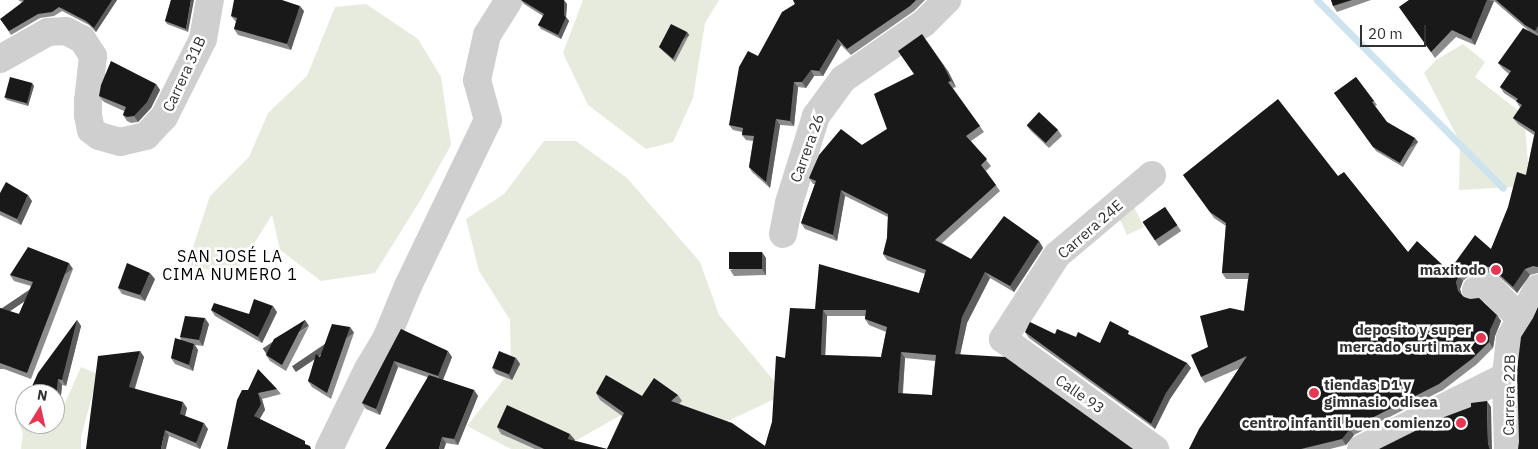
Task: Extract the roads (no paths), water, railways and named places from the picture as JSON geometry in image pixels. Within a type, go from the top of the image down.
[{"type":"street","name":"Carrera 31B","points":[[0,59],[48,32],[66,32],[82,39],[93,56],[88,115],[91,130],[99,136],[120,142],[146,136],[164,117],[203,39],[210,0]]},
{"type":"street","points":[[329,449],[368,369],[386,340],[408,286],[488,120],[477,80],[487,34],[509,0]]},
{"type":"street","name":"Carrera 26","points":[[783,234],[789,203],[816,116],[843,79],[924,23],[947,0]]},
{"type":"street","name":"Carrera 24E","points":[[1003,340],[1057,255],[1152,175]]},
{"type":"street","points":[[1476,290],[1484,286],[1490,288],[1522,320]]},
{"type":"street","name":"Carrera 22B","points":[[1508,449],[1506,376],[1510,338],[1522,320],[1538,288]]},
{"type":"street","name":"Calle 93","points":[[1003,340],[1155,449]]},
{"type":"street","points":[[1362,449],[1506,376]]},
{"type":"waterway","points":[[1317,0],[1503,188]]},
{"type":"place","name":"maxitodo","points":[[1496,270]]},
{"type":"place","name":"deposito y super mercado surti max","points":[[1481,338]]},
{"type":"place","name":"tiendas D1 y gimnasio odisea","points":[[1314,393]]},
{"type":"place","name":"centro infantil buen comienzo","points":[[1461,423]]},
{"type":"district","name":"SAN JOSÉ LA CIMA NUMERO 1","points":[[230,265]]}]
